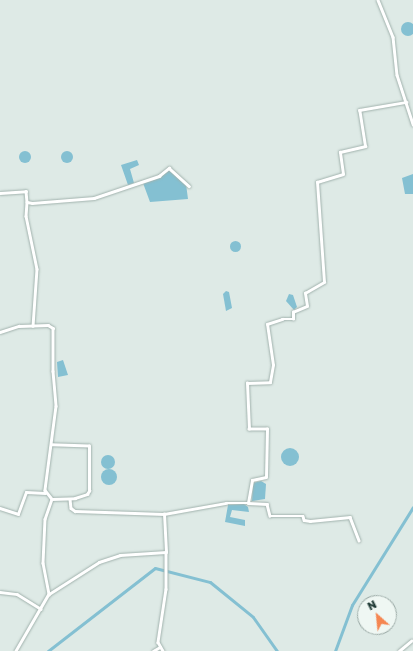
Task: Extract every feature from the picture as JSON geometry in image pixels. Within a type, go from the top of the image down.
[{"type":"street","points":[[378,0],[393,37],[397,75],[413,124]]},
{"type":"street","points":[[248,503],[252,480],[266,477],[267,429],[249,429],[247,383],[270,382],[273,366],[267,324],[282,319],[292,319],[293,312],[307,306],[305,293],[325,279],[317,182],[343,174],[340,152],[365,146],[359,110],[406,102]]},
{"type":"street","points":[[27,202],[94,198],[159,176],[169,168],[189,186]]},
{"type":"street","points":[[0,193],[26,191],[26,216],[37,270],[33,326]]},
{"type":"street","points":[[0,332],[19,326],[53,328],[53,371],[56,406],[45,493]]},
{"type":"street","points":[[52,445],[89,446],[89,491],[87,494],[70,499],[52,499]]},
{"type":"street","points":[[0,508],[18,514],[26,492],[49,493],[52,499],[45,519],[43,563],[49,594]]},
{"type":"street","points":[[70,499],[71,508],[75,511],[164,514],[211,505],[248,503],[267,504],[270,516],[302,516],[304,520],[310,521],[350,517],[359,540]]},
{"type":"street","points":[[163,651],[158,642],[166,589],[164,514]]},
{"type":"street","points":[[16,651],[49,594],[99,562],[120,555],[166,552]]},
{"type":"street","points":[[0,592],[17,594],[41,609]]},
{"type":"street","points":[[399,651],[411,640]]},
{"type":"street","points":[[153,651],[160,646]]},
{"type":"water","points":[[408,22],[413,24],[415,29],[413,34],[408,36],[403,34],[401,29],[403,24]]},
{"type":"water","points":[[23,151],[27,151],[31,157],[27,163],[23,163],[19,159],[19,155]]},
{"type":"water","points":[[67,151],[71,153],[73,157],[71,161],[67,163],[63,161],[61,157],[63,153]]},
{"type":"water","points":[[137,160],[139,165],[130,169],[134,183],[128,185],[121,165]]},
{"type":"water","points":[[171,170],[186,184],[188,199],[150,202],[143,183],[162,176]]},
{"type":"water","points":[[413,174],[413,194],[405,194],[402,178]]},
{"type":"water","points":[[235,240],[239,242],[241,246],[239,250],[235,252],[231,250],[229,246],[231,242]]},
{"type":"water","points":[[226,291],[229,292],[232,308],[226,311],[223,294]]},
{"type":"water","points":[[289,294],[293,295],[297,307],[294,310],[286,301]]},
{"type":"water","points":[[63,360],[68,375],[58,377],[57,362]]},
{"type":"water","points":[[286,448],[294,448],[299,453],[297,464],[294,466],[286,466],[281,461],[281,453]]},
{"type":"water","points":[[108,455],[113,457],[115,462],[113,467],[108,469],[103,467],[101,462],[103,457]]},
{"type":"water","points":[[109,469],[116,474],[117,477],[112,484],[109,485],[102,480],[101,477],[106,470]]},
{"type":"water","points":[[261,481],[266,484],[265,499],[252,501],[253,483]]},
{"type":"water","points":[[244,504],[248,507],[249,512],[232,510],[230,517],[245,520],[245,526],[225,522],[228,505]]},
{"type":"waterway","points":[[335,651],[352,605],[413,507]]},
{"type":"waterway","points":[[48,651],[155,568],[210,582],[253,617],[277,651]]}]
